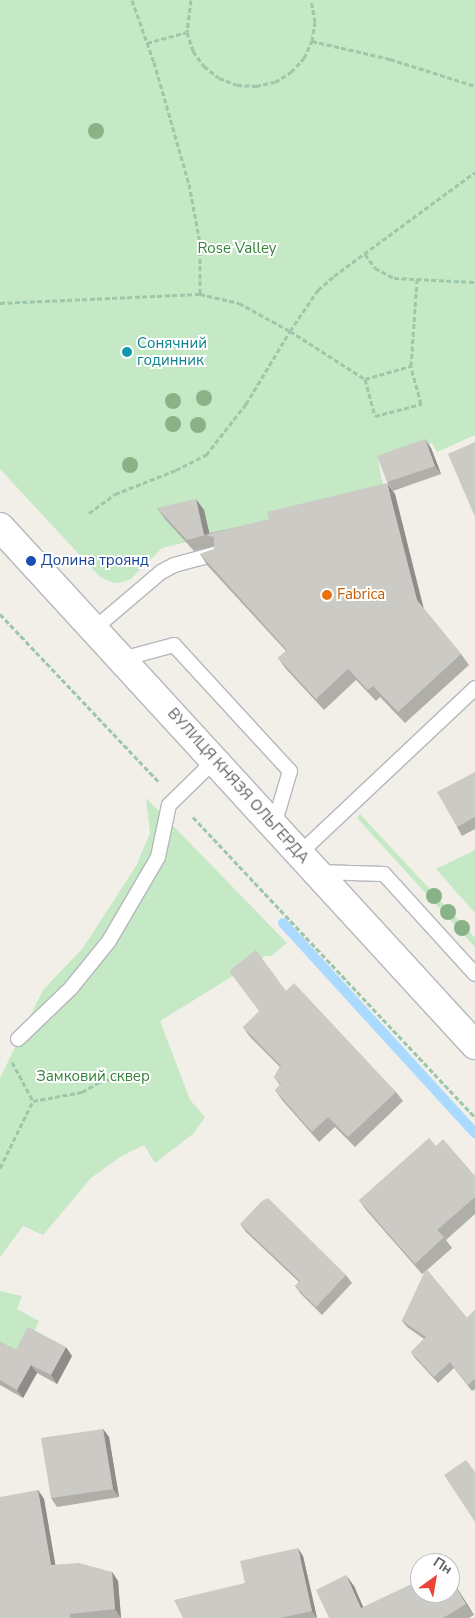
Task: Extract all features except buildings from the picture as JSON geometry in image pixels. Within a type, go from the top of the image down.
[{"type":"main road","name":"ВУЛИЦЯ КНЯЗЯ ОЛЬГЕРДА","points":[[0,527],[475,1045]]},
{"type":"lane","points":[[94,629],[161,572],[174,565],[215,554]]},
{"type":"lane","points":[[122,659],[174,645],[290,771],[274,825]]},
{"type":"lane","points":[[308,863],[475,688]]},
{"type":"lane","points":[[18,1040],[71,988],[119,927],[158,857],[162,845],[165,813],[175,798],[214,760]]},
{"type":"lane","points":[[308,863],[384,874],[475,974]]},
{"type":"path","points":[[132,0],[147,43],[197,217],[202,264],[200,294]]},
{"type":"path","points":[[191,0],[187,32],[193,50],[204,66],[219,78],[237,85],[256,86],[275,82],[291,72],[304,58],[312,41],[315,22],[311,0]]},
{"type":"path","points":[[147,43],[187,32]]},
{"type":"path","points":[[312,41],[390,59],[475,86]]},
{"type":"path","points":[[90,513],[115,494],[176,470],[206,455],[246,404],[290,331],[318,290],[475,172]]},
{"type":"path","points":[[365,254],[384,274],[417,280],[475,282]]},
{"type":"path","points":[[0,303],[200,294],[239,303],[290,331],[364,378],[375,416],[421,404],[411,366],[417,280]]},
{"type":"path","points":[[364,378],[411,366]]},
{"type":"path","points":[[0,614],[475,1117]]},
{"type":"path","points":[[18,1040],[12,1046],[11,1057],[33,1102]]},
{"type":"path","points":[[33,1102],[82,1092],[99,1082],[123,1075]]},
{"type":"path","points":[[0,1168],[33,1102]]},
{"type":"green space","name":"Rose Valley","points":[[0,0],[475,0],[475,435],[437,452],[432,443],[378,461],[385,494],[162,548],[131,579],[123,582],[114,583],[100,577],[0,469]]},
{"type":"green space","name":"Замковий сквер","points":[[146,798],[287,943],[271,956],[265,956],[160,1021],[190,1100],[205,1117],[194,1133],[155,1163],[144,1145],[120,1157],[91,1178],[43,1235],[23,1226],[0,1257],[0,1078],[43,990],[83,948],[136,866],[150,833]]},
{"type":"green space","points":[[360,814],[475,938],[475,947],[357,818]]},
{"type":"green space","points":[[475,850],[475,913],[436,869]]},
{"type":"green space","points":[[0,1291],[22,1296],[17,1309],[39,1321],[22,1359],[0,1358]]},
{"type":"waterway","points":[[283,923],[475,1133]]},
{"type":"place","name":"Сонячний годинник","points":[[127,352]]},
{"type":"place","name":"Долина троянд","points":[[31,561]]},
{"type":"place","name":"Fabrica","points":[[327,595]]}]
